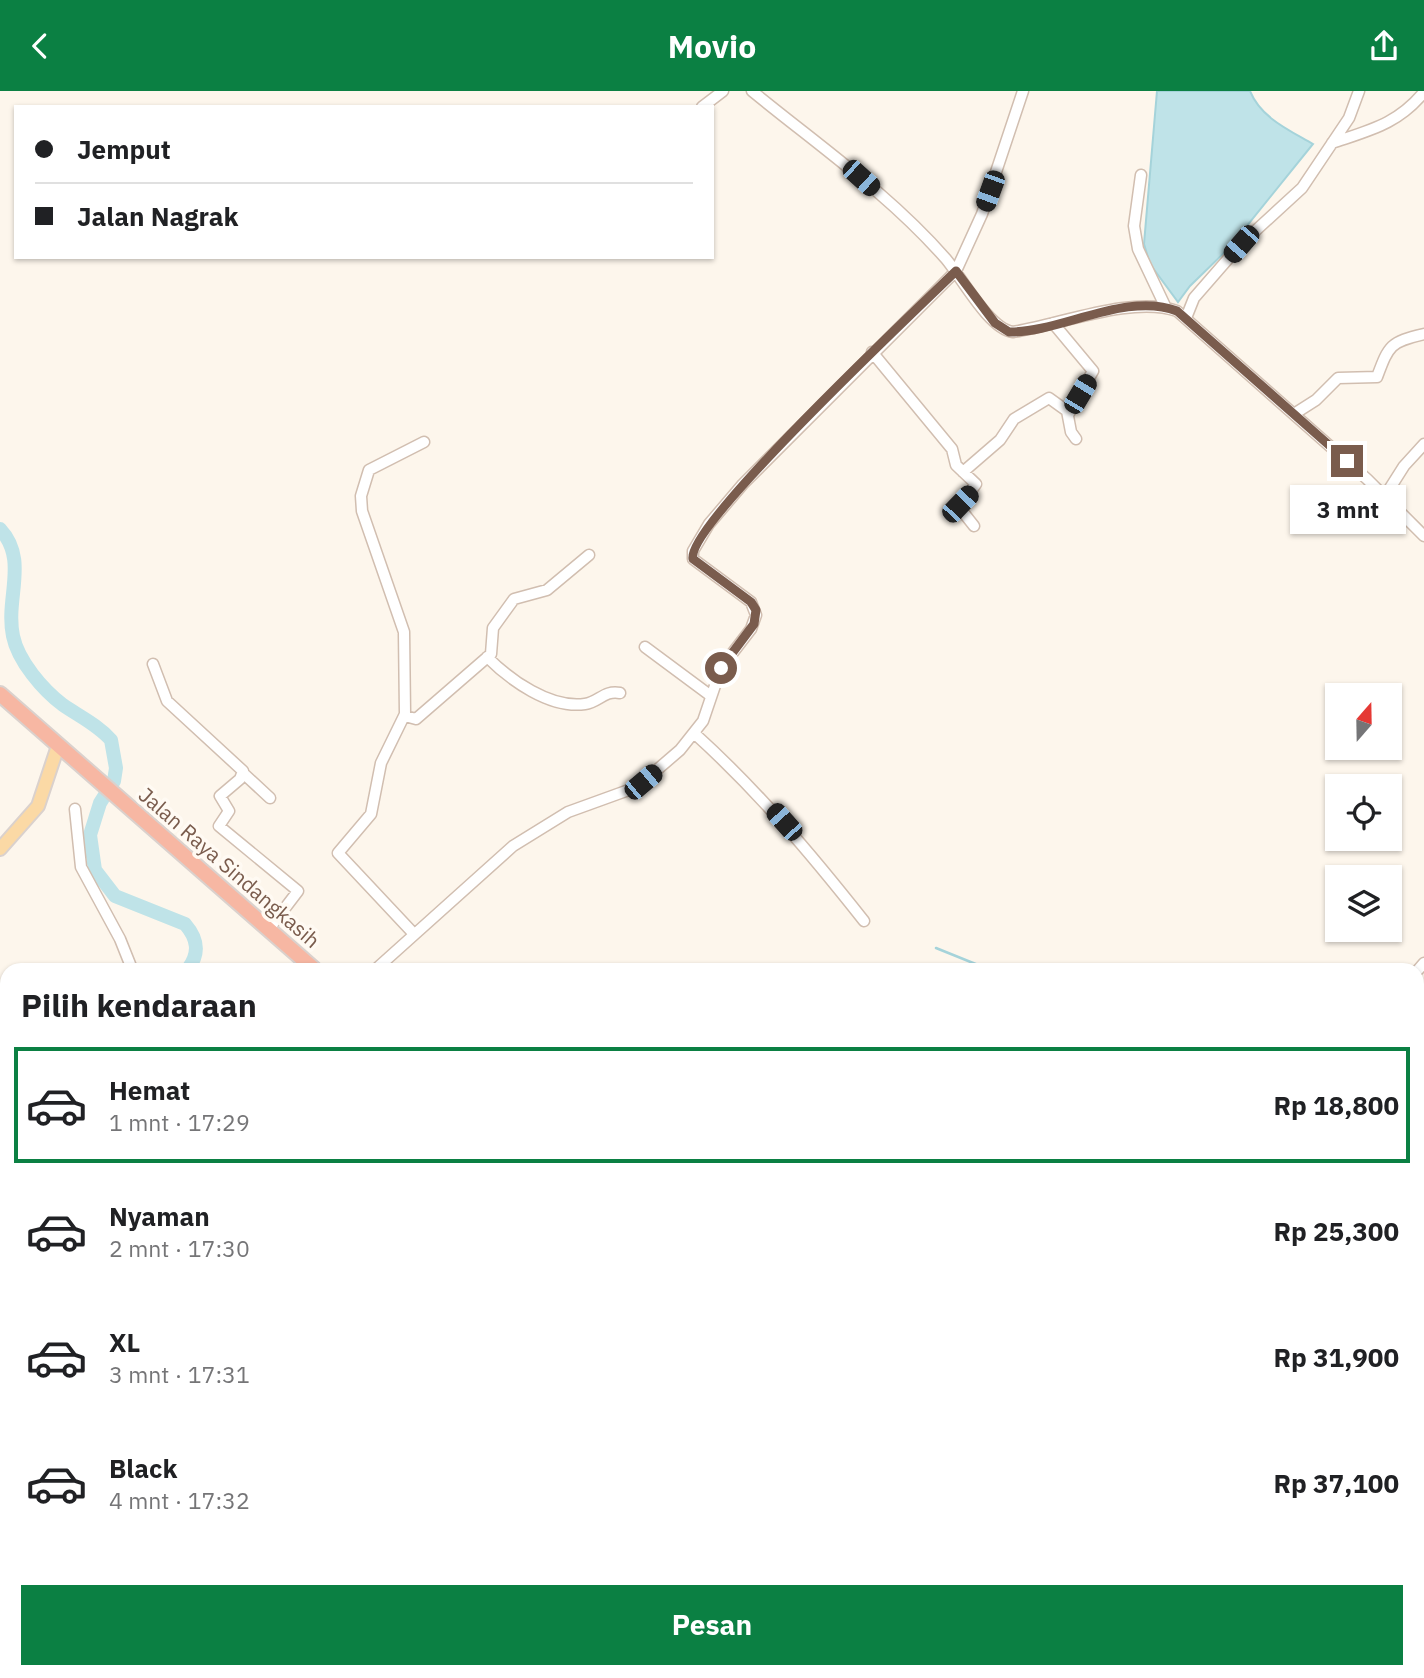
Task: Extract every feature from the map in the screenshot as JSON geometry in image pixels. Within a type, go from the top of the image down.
[{"type":"highway","name":"Jalan Raya Sindangkasih","points":[[0,694],[307,963]]},
{"type":"main road","points":[[0,849],[34,813],[58,746]]},
{"type":"street","points":[[705,105],[723,91]]},
{"type":"street","points":[[752,91],[850,169],[923,235],[956,271],[991,319],[1004,330],[1013,332],[1129,309],[1166,308],[1186,318],[1240,370],[1294,414],[1385,496],[1424,536]]},
{"type":"street","points":[[383,963],[513,846],[568,812],[637,787],[695,734],[706,714],[721,668],[754,624],[756,610],[751,602],[696,563],[693,551],[709,524],[743,484],[872,352],[956,271],[982,214],[1023,91]]},
{"type":"street","points":[[1186,318],[1195,298],[1241,244],[1302,188],[1356,106],[1359,91]]},
{"type":"street","points":[[1332,143],[1395,120],[1409,111],[1424,92]]},
{"type":"street","points":[[1141,175],[1134,226],[1138,249],[1166,308]]},
{"type":"street","points":[[1053,323],[1093,371],[1068,415]]},
{"type":"street","points":[[1294,414],[1342,376],[1377,377],[1384,355],[1393,344],[1424,334]]},
{"type":"street","points":[[872,352],[952,449],[954,462],[977,486],[959,510],[974,526]]},
{"type":"street","points":[[963,472],[1000,440],[1014,419],[1046,399],[1055,401],[1068,415],[1071,432],[1076,439]]},
{"type":"street","points":[[414,934],[338,853],[371,814],[381,763],[405,716],[404,632],[360,502],[369,470],[424,442]]},
{"type":"street","points":[[1385,496],[1404,466],[1424,444]]},
{"type":"street","points":[[405,716],[416,719],[492,652],[493,628],[514,599],[547,590],[589,555]]},
{"type":"street","points":[[645,647],[711,696]]},
{"type":"street","points":[[487,657],[523,688],[568,703],[583,705],[608,692],[620,693]]},
{"type":"street","points":[[153,664],[167,702],[221,748],[270,798]]},
{"type":"street","points":[[695,734],[764,800],[864,921]]},
{"type":"street","points":[[243,773],[220,796],[229,811],[219,824],[299,891],[269,929]]},
{"type":"street","points":[[75,809],[81,867],[120,939],[130,963]]},
{"type":"water","points":[[1157,91],[1250,91],[1268,116],[1313,144],[1229,248],[1190,286],[1178,302],[1150,264],[1144,244]]},
{"type":"waterway","points":[[0,529],[9,541],[13,553],[15,566],[11,622],[20,655],[32,674],[55,699],[111,740],[116,768],[114,781],[100,803],[90,835],[95,870],[115,896],[185,924],[193,935],[196,946],[191,963]]},
{"type":"waterway","points":[[936,948],[973,963]]},
{"type":"route","points":[[721,668],[751,629],[756,610],[751,602],[696,563],[692,554],[700,539],[709,524],[743,484],[854,370],[956,271],[995,323],[1009,332],[1129,309],[1161,306],[1177,311],[1240,370],[1347,461]]}]
